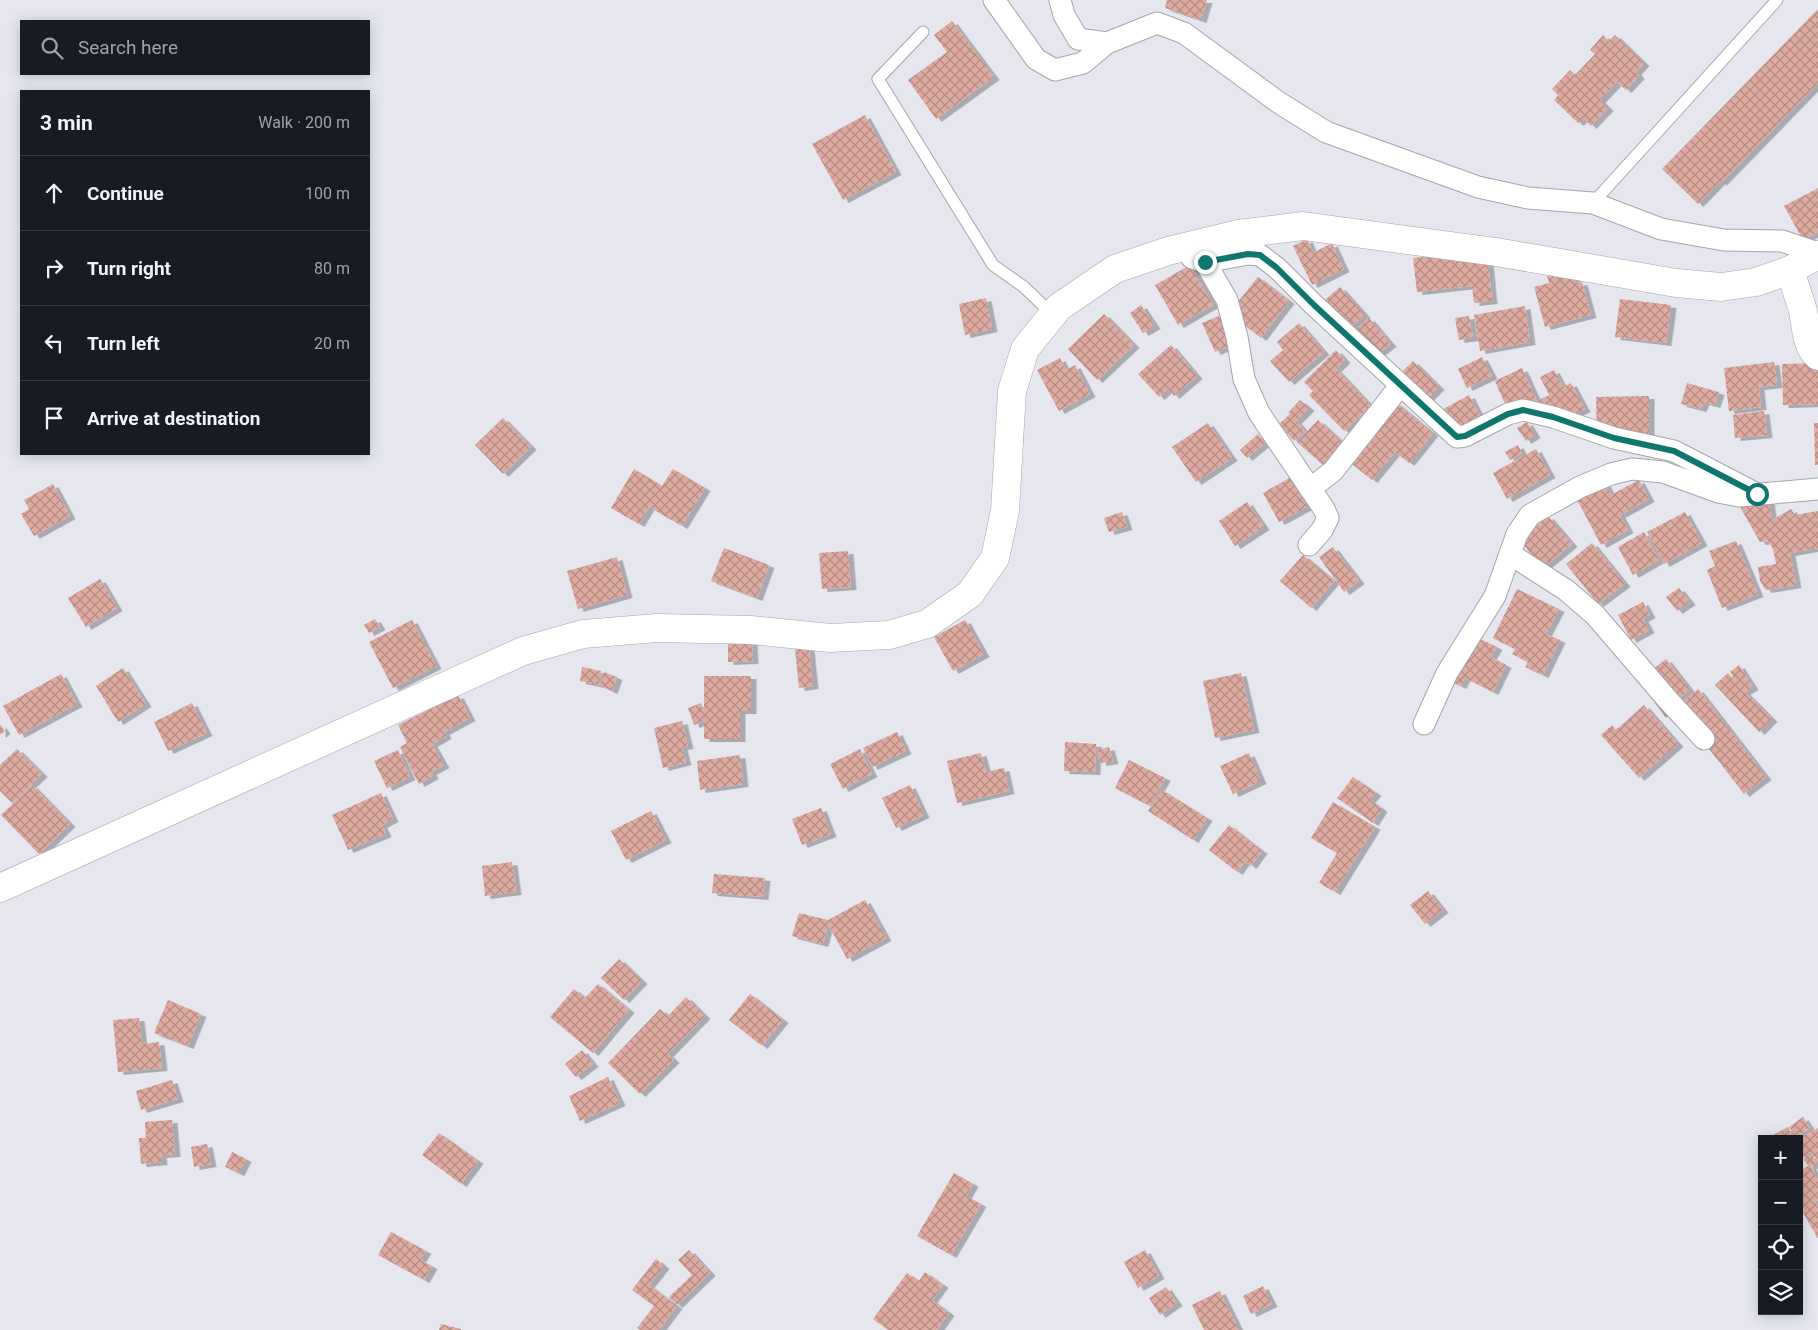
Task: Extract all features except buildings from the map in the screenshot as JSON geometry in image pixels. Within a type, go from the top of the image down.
[{"type":"main road","points":[[0,888],[532,648],[583,634],[657,628],[751,630],[830,638],[889,635],[927,624],[970,594],[995,558],[1005,511],[1012,392],[1025,350],[1059,307],[1115,269],[1168,251],[1238,234],[1303,226],[1486,251],[1676,283],[1721,287],[1756,282],[1790,270],[1818,254]]},
{"type":"main road","points":[[1790,270],[1803,312],[1807,334],[1818,356]]},
{"type":"street","points":[[994,0],[1036,59],[1055,70],[1083,63],[1107,43],[1157,23],[1184,33],[1278,102],[1326,132],[1478,187],[1528,198],[1593,202],[1661,229],[1724,240],[1782,241],[1818,254]]},
{"type":"street","points":[[1060,0],[1064,15],[1078,39],[1107,43]]},
{"type":"street","points":[[1168,251],[1205,262],[1248,254],[1260,255],[1277,268],[1400,386],[1457,437],[1465,436],[1508,414],[1523,410],[1553,417],[1614,438],[1674,451],[1757,494]]},
{"type":"street","points":[[1205,262],[1227,300],[1237,337],[1244,379],[1259,413],[1324,509],[1328,518],[1322,530],[1308,545]]},
{"type":"street","points":[[1310,489],[1333,470],[1400,386]]},
{"type":"street","points":[[1424,724],[1447,672],[1496,596],[1517,534],[1530,515],[1580,487],[1612,474],[1632,469],[1664,472],[1718,492],[1739,496],[1818,489]]},
{"type":"street","points":[[1510,554],[1566,590],[1595,615],[1704,739]]},
{"type":"lane","points":[[1593,202],[1776,0]]},
{"type":"lane","points":[[923,32],[878,79],[993,265],[1024,287],[1053,315]]},
{"type":"route","points":[[1205,262],[1248,254],[1260,255],[1277,268],[1314,305],[1457,437],[1465,436],[1508,414],[1523,410],[1553,417],[1614,438],[1674,451],[1757,494]]}]
